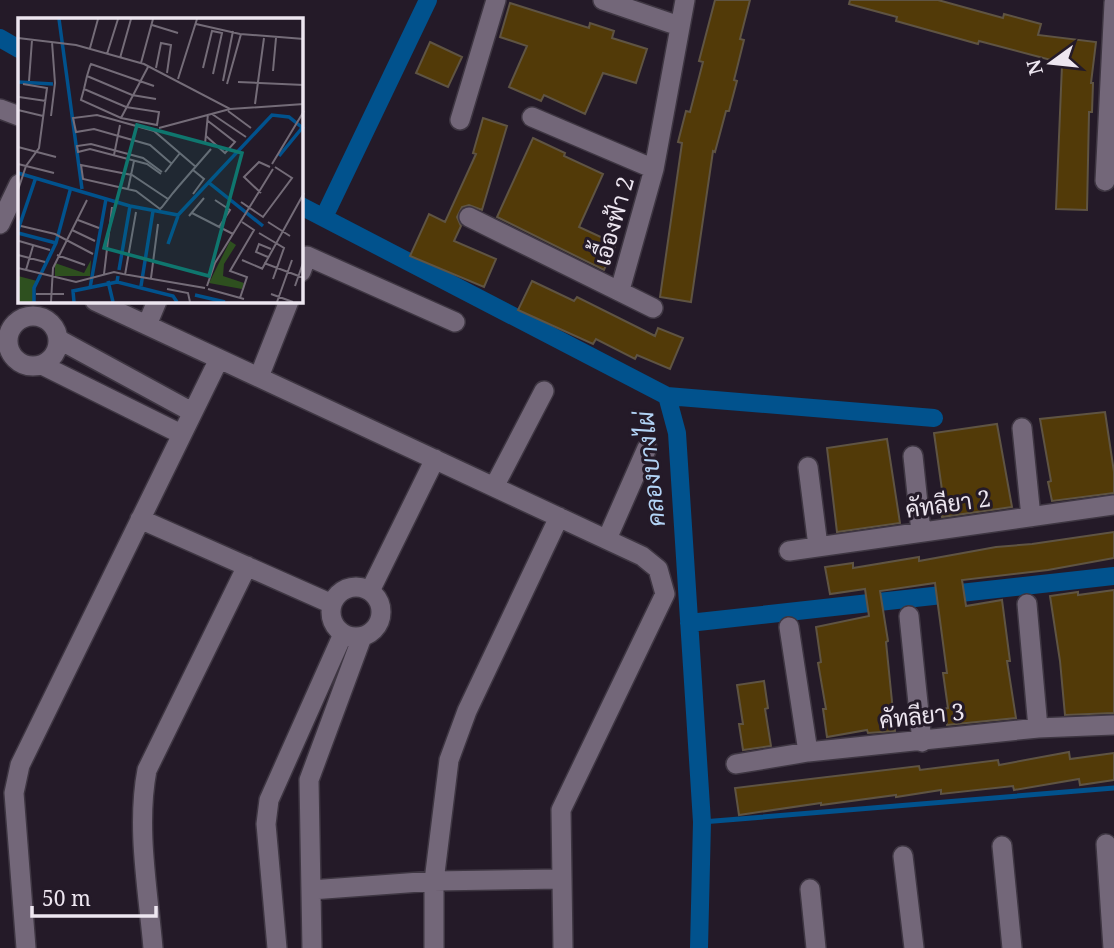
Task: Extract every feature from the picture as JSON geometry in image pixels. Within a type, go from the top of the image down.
[{"type":"street","points":[[460,120],[496,0]]},
{"type":"street","points":[[603,0],[679,26]]},
{"type":"street","name":"เอื้องฟ้า 2","points":[[469,218],[620,290],[654,169],[685,0]]},
{"type":"street","points":[[1105,181],[1114,4]]},
{"type":"street","points":[[0,109],[18,116]]},
{"type":"street","points":[[532,117],[654,169]]},
{"type":"street","points":[[0,224],[18,186]]},
{"type":"street","points":[[303,267],[307,256],[455,322]]},
{"type":"street","points":[[620,290],[653,308]]},
{"type":"street","points":[[99,303],[607,539],[642,556],[658,569],[666,594],[561,810],[563,948]]},
{"type":"street","points":[[147,325],[156,303]]},
{"type":"street","points":[[259,377],[288,303]]},
{"type":"street","points":[[42,365],[55,355],[58,339],[51,323],[36,316],[19,320],[4,334],[13,357],[26,366],[42,365],[181,434]]},
{"type":"street","points":[[58,339],[192,412]]},
{"type":"street","points":[[26,948],[15,793],[20,765],[219,359]]},
{"type":"street","points":[[495,487],[544,391]]},
{"type":"street","points":[[1022,428],[1031,517]]},
{"type":"street","points":[[607,539],[647,448]]},
{"type":"street","points":[[913,456],[921,532]]},
{"type":"street","points":[[369,591],[435,459]]},
{"type":"street","points":[[808,467],[818,546]]},
{"type":"street","name":"คัทลียา 2","points":[[789,551],[1114,505]]},
{"type":"street","points":[[434,948],[434,881],[449,760],[467,711],[559,517]]},
{"type":"street","points":[[140,519],[332,604]]},
{"type":"street","points":[[153,948],[143,817],[147,770],[247,566]]},
{"type":"street","points":[[277,948],[266,824],[269,800],[352,636],[376,628],[381,612],[380,604],[369,591],[362,588],[341,592],[332,604],[332,621],[352,636]]},
{"type":"street","points":[[1027,604],[1038,728]]},
{"type":"street","points":[[909,616],[922,742]]},
{"type":"street","points":[[789,627],[808,752]]},
{"type":"street","points":[[312,948],[309,780],[352,636]]},
{"type":"street","name":"คัทลียา 3","points":[[736,764],[808,752],[1038,728],[1114,725]]},
{"type":"street","points":[[1106,844],[1113,948]]},
{"type":"street","points":[[1002,846],[1012,948]]},
{"type":"street","points":[[903,856],[914,948]]},
{"type":"street","points":[[311,890],[434,881],[562,879]]},
{"type":"street","points":[[810,889],[816,948]]},
{"type":"building","points":[[715,0],[750,0],[740,39],[744,40],[734,80],[737,81],[715,152],[713,151],[691,302],[660,297],[682,143],[678,142],[686,111],[690,112],[703,62],[699,61]]},
{"type":"building","points":[[850,0],[938,0],[1003,18],[1004,14],[1041,24],[1038,35],[1096,42],[1091,83],[1092,112],[1089,112],[1087,210],[1056,209],[1062,65],[1050,64],[1051,60],[979,41],[978,44],[896,21],[897,17],[849,4]]},
{"type":"building","points":[[510,3],[589,28],[590,23],[614,31],[612,38],[647,49],[636,83],[603,73],[585,114],[544,95],[541,101],[509,87],[527,46],[500,37]]},
{"type":"building","points":[[430,42],[462,57],[448,87],[416,73]]},
{"type":"building","points":[[483,118],[507,126],[482,210],[469,205],[462,207],[457,217],[461,226],[454,241],[496,259],[484,287],[410,256],[429,214],[445,222],[476,154],[473,153]]},
{"type":"building","points":[[533,138],[603,174],[579,227],[616,244],[604,270],[497,217]]},
{"type":"building","points":[[532,281],[574,301],[577,297],[655,336],[658,328],[683,338],[670,369],[637,355],[635,359],[596,339],[593,344],[518,310]]},
{"type":"building","points":[[1105,412],[1114,472],[1114,493],[1052,501],[1040,419]]},
{"type":"building","points":[[997,424],[1012,507],[942,517],[939,498],[943,497],[934,433]]},
{"type":"building","points":[[887,439],[900,523],[837,532],[827,448]]},
{"type":"building","points":[[1114,532],[1114,558],[1048,570],[962,580],[966,606],[1002,600],[1010,661],[1007,661],[1016,718],[947,725],[944,709],[948,708],[943,673],[947,673],[935,583],[880,591],[888,641],[895,731],[868,733],[867,730],[827,737],[816,627],[869,616],[865,589],[830,594],[825,567],[853,563],[853,568],[919,557],[919,561],[996,547]]},
{"type":"building","points":[[1114,590],[1114,713],[1065,715],[1050,596]]},
{"type":"building","points":[[764,681],[771,746],[743,750],[739,724],[743,724],[737,685]]},
{"type":"building","points":[[1069,752],[1070,759],[1114,753],[1114,780],[1080,785],[1079,779],[1014,790],[1013,786],[941,794],[941,790],[739,815],[735,788],[919,766],[920,770],[998,760],[999,765]]},
{"type":"waterway","points":[[324,217],[428,0]]},
{"type":"waterway","name":"คลองบางไผ่","points":[[0,38],[18,48]]},
{"type":"waterway","name":"คลองบางไผ่","points":[[303,207],[667,396],[677,433],[702,822],[699,948]]},
{"type":"waterway","points":[[667,396],[934,418]]},
{"type":"waterway","points":[[689,623],[1114,576]]},
{"type":"waterway","points":[[702,822],[1114,788]]}]
